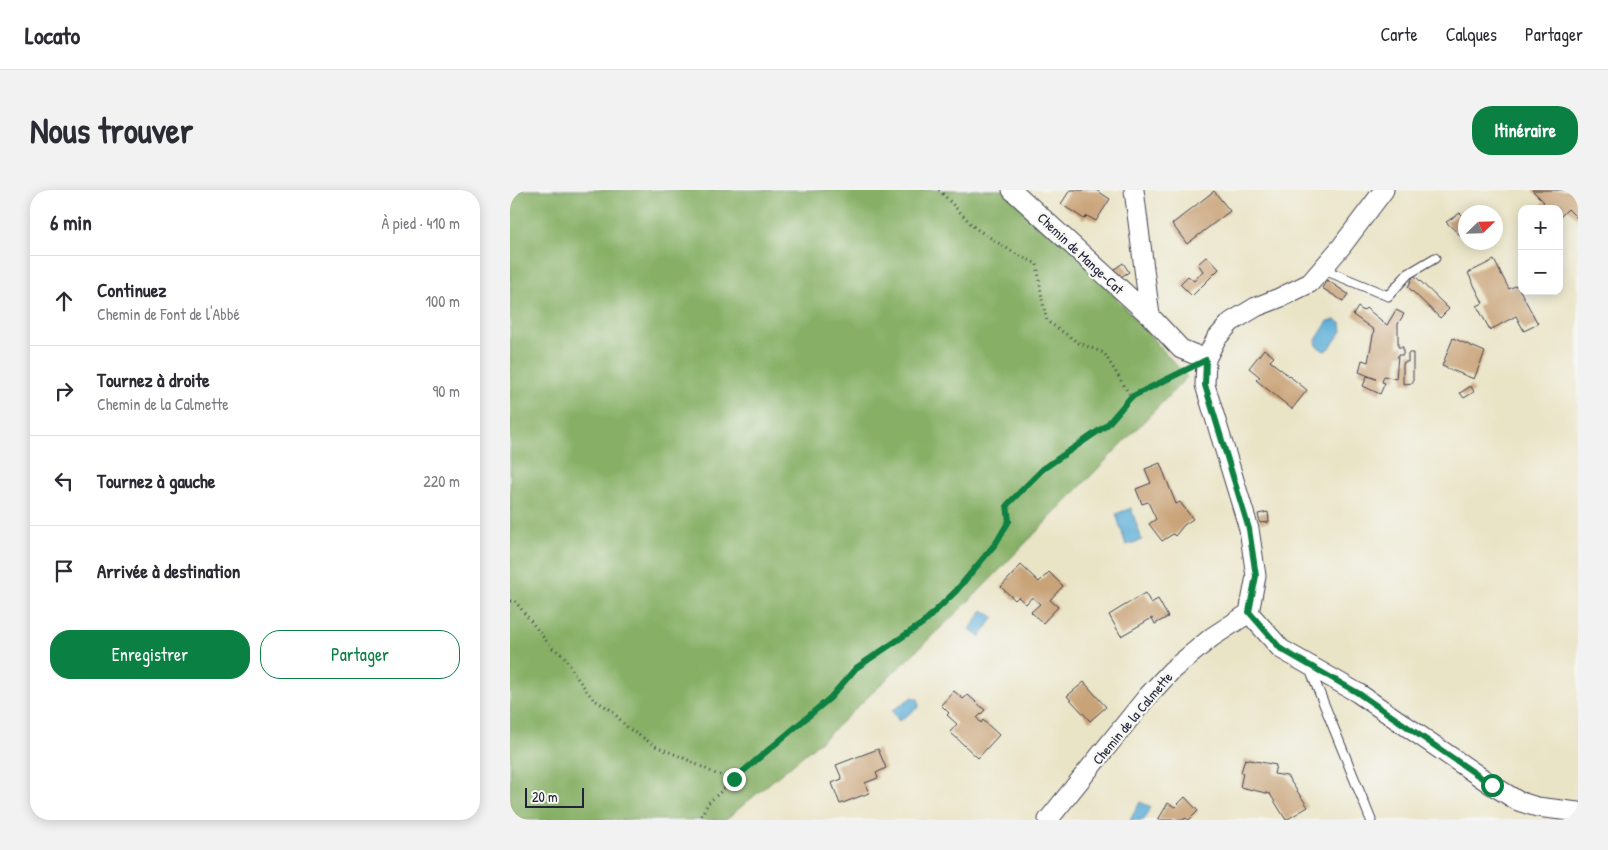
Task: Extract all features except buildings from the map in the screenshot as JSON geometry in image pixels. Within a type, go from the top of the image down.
[{"type":"street","name":"Chemin de Mange-Cat","points":[[1012,190],[1150,316],[1181,348],[1206,360]]},
{"type":"street","points":[[1134,190],[1150,316]]},
{"type":"street","points":[[1384,190],[1310,283],[1256,307],[1231,322],[1216,339],[1206,360],[1205,385],[1249,529],[1256,576],[1249,612],[1281,649],[1358,693],[1492,785],[1518,800],[1537,808],[1578,812]]},
{"type":"street","name":"Chemin de la Calmette","points":[[1048,820],[1146,698],[1172,670],[1212,637],[1249,612]]},
{"type":"lane","points":[[1322,269],[1388,296],[1408,274],[1435,258]]},
{"type":"lane","points":[[1308,664],[1372,820]]},
{"type":"path","points":[[939,190],[975,228],[1014,253],[1037,264],[1047,321],[1079,343],[1104,353],[1131,397]]},
{"type":"path","points":[[699,820],[708,802],[830,698],[856,668],[923,623],[956,591],[996,543],[1009,521],[1007,505],[1043,469],[1107,425],[1131,397],[1206,360]]},
{"type":"path","points":[[510,601],[515,601],[551,647],[564,656],[593,699],[611,710],[628,728],[657,747],[716,774],[734,779]]},
{"type":"green space","points":[[510,190],[1019,190],[1187,377],[974,596],[829,734],[725,820],[510,820]]},
{"type":"water","points":[[1335,320],[1341,323],[1342,331],[1329,349],[1324,351],[1317,346],[1316,340],[1328,321]]},
{"type":"water","points":[[1131,508],[1142,540],[1126,545],[1116,514]]},
{"type":"water","points":[[983,610],[994,617],[980,637],[970,629]]},
{"type":"water","points":[[912,697],[918,699],[919,707],[899,721],[892,711]]},
{"type":"water","points":[[1140,802],[1151,807],[1144,820],[1130,820]]},
{"type":"route","points":[[734,779],[830,698],[856,668],[923,623],[956,591],[996,543],[1009,521],[1007,505],[1043,469],[1107,425],[1131,397],[1206,360],[1205,385],[1249,529],[1256,576],[1249,612],[1281,649],[1358,693],[1492,785]]}]
